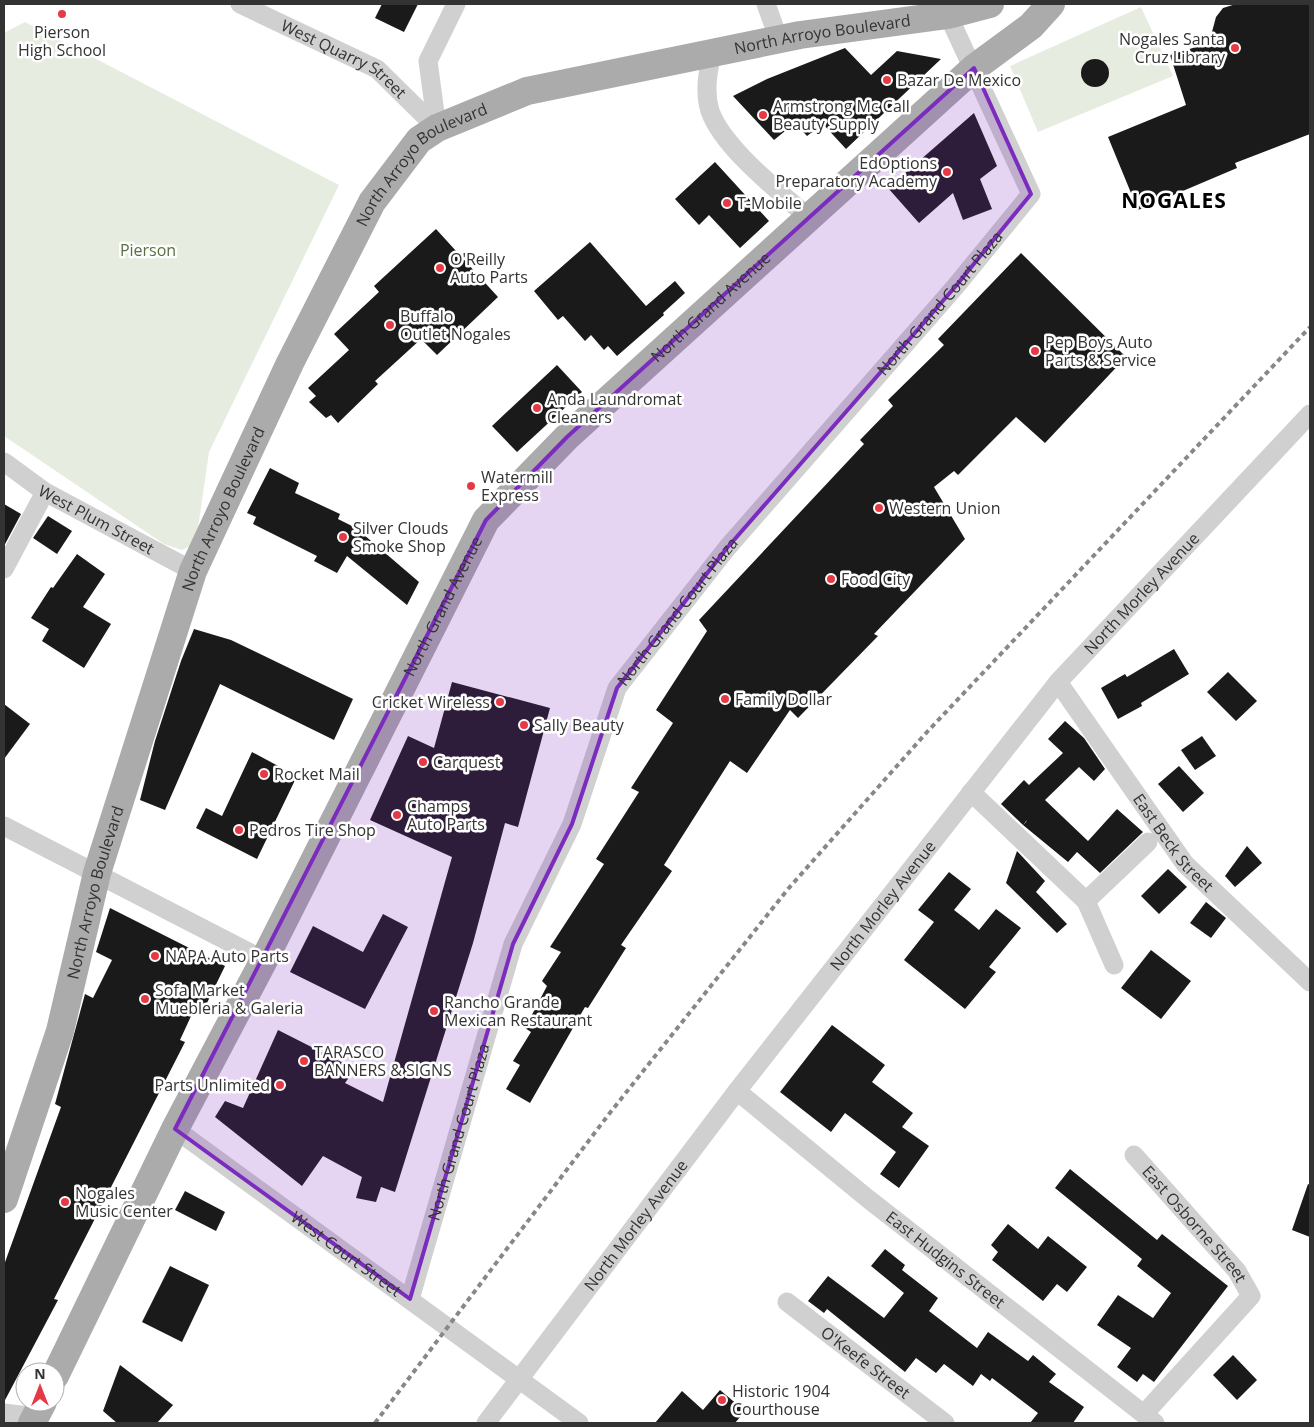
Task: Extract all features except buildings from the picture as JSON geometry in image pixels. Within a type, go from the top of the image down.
[{"type":"main road","name":"North Arroyo Boulevard","points":[[4,1199],[60,1031],[97,872],[193,571],[290,363],[372,202],[420,140],[437,128],[526,91],[779,40],[948,15],[990,4]]},
{"type":"main road","name":"North Grand Avenue","points":[[62,1362],[175,1129],[264,960],[486,520],[567,437],[974,68],[1031,26],[1051,4]]},
{"type":"street","name":"West Quarry Street","points":[[240,4],[377,69],[437,128]]},
{"type":"street","points":[[437,128],[428,61],[456,4]]},
{"type":"street","points":[[766,4],[779,40]]},
{"type":"street","name":"North Grand Court Plaza","points":[[410,1299],[513,944],[572,824],[617,688],[727,548],[955,288],[1031,194],[948,15]]},
{"type":"street","name":"North Arroyo Boulevard","points":[[712,53],[706,79],[710,110],[728,142],[809,218]]},
{"type":"street","name":"North Morley Avenue","points":[[486,1423],[737,1091],[1058,682],[1310,414]]},
{"type":"street","name":"West Plum Street","points":[[4,462],[45,492],[193,571]]},
{"type":"street","points":[[4,569],[45,492]]},
{"type":"street","name":"East Beck Street","points":[[1058,682],[1185,864],[1310,982]]},
{"type":"street","points":[[971,792],[1086,901],[1114,965]]},
{"type":"street","points":[[4,826],[97,872],[264,960]]},
{"type":"street","points":[[1086,901],[1148,842]]},
{"type":"street","name":"East Hudgins Street","points":[[737,1091],[867,1198],[1142,1418]]},
{"type":"street","name":"West Court Street","points":[[175,1129],[579,1423]]},
{"type":"street","name":"East Osborne Street","points":[[1134,1155],[1237,1271],[1251,1296],[1142,1418]]},
{"type":"street","name":"O'Keefe Street","points":[[787,1302],[945,1423]]},
{"type":"street","points":[[4,1413],[37,1414]]},
{"type":"highlighted area","points":[[974,68],[1031,194],[955,287],[727,548],[617,688],[572,824],[513,944],[410,1299],[175,1129],[486,520],[567,437]]},
{"type":"green space","points":[[1141,7],[1173,76],[1038,132],[1010,66]]},
{"type":"green space","name":"Pierson","points":[[25,22],[339,185],[209,452],[197,535],[192,545],[182,550],[164,544],[4,436],[4,33]]},
{"type":"railway","points":[[375,1423],[609,1114],[788,889],[927,732],[1310,327]]},
{"type":"place","name":"Pierson High School","points":[[62,14]]},
{"type":"place","name":"Nogales Santa Cruz Library","points":[[1235,48]]},
{"type":"place","name":"Bazar De Mexico","points":[[887,80]]},
{"type":"place","name":"Armstrong Mc Call Beauty Supply","points":[[763,115]]},
{"type":"place","name":"EdOptions Preparatory Academy","points":[[947,172]]},
{"type":"place","name":"T-Mobile","points":[[727,203]]},
{"type":"place","name":"O'Reilly Auto Parts","points":[[440,268]]},
{"type":"place","name":"Buffalo Outlet Nogales","points":[[390,325]]},
{"type":"place","name":"Pep Boys Auto Parts & Service","points":[[1035,351]]},
{"type":"place","name":"Anda Laundromat Cleaners","points":[[537,408]]},
{"type":"place","name":"Watermill Express","points":[[471,486]]},
{"type":"place","name":"Western Union","points":[[879,508]]},
{"type":"place","name":"Silver Clouds Smoke Shop","points":[[343,537]]},
{"type":"place","name":"Food City","points":[[831,579]]},
{"type":"place","name":"Family Dollar","points":[[725,699]]},
{"type":"place","name":"Cricket Wireless","points":[[500,702]]},
{"type":"place","name":"Sally Beauty","points":[[524,725]]},
{"type":"place","name":"Carquest","points":[[423,762]]},
{"type":"place","name":"Rocket Mail","points":[[264,774]]},
{"type":"place","name":"Champs Auto Parts","points":[[397,815]]},
{"type":"place","name":"Pedros Tire Shop","points":[[239,830]]},
{"type":"place","name":"NAPA Auto Parts","points":[[155,956]]},
{"type":"place","name":"Sofa Market Muebleria & Galeria","points":[[145,999]]},
{"type":"place","name":"Rancho Grande Mexican Restaurant","points":[[434,1011]]},
{"type":"place","name":"TARASCO BANNERS & SIGNS","points":[[304,1061]]},
{"type":"place","name":"Parts Unlimited","points":[[280,1085]]},
{"type":"place","name":"Nogales Music Center","points":[[65,1202]]},
{"type":"place","name":"Historic 1904 Courthouse","points":[[722,1400]]},
{"type":"district","name":"NOGALES","points":[[1174,201]]}]
